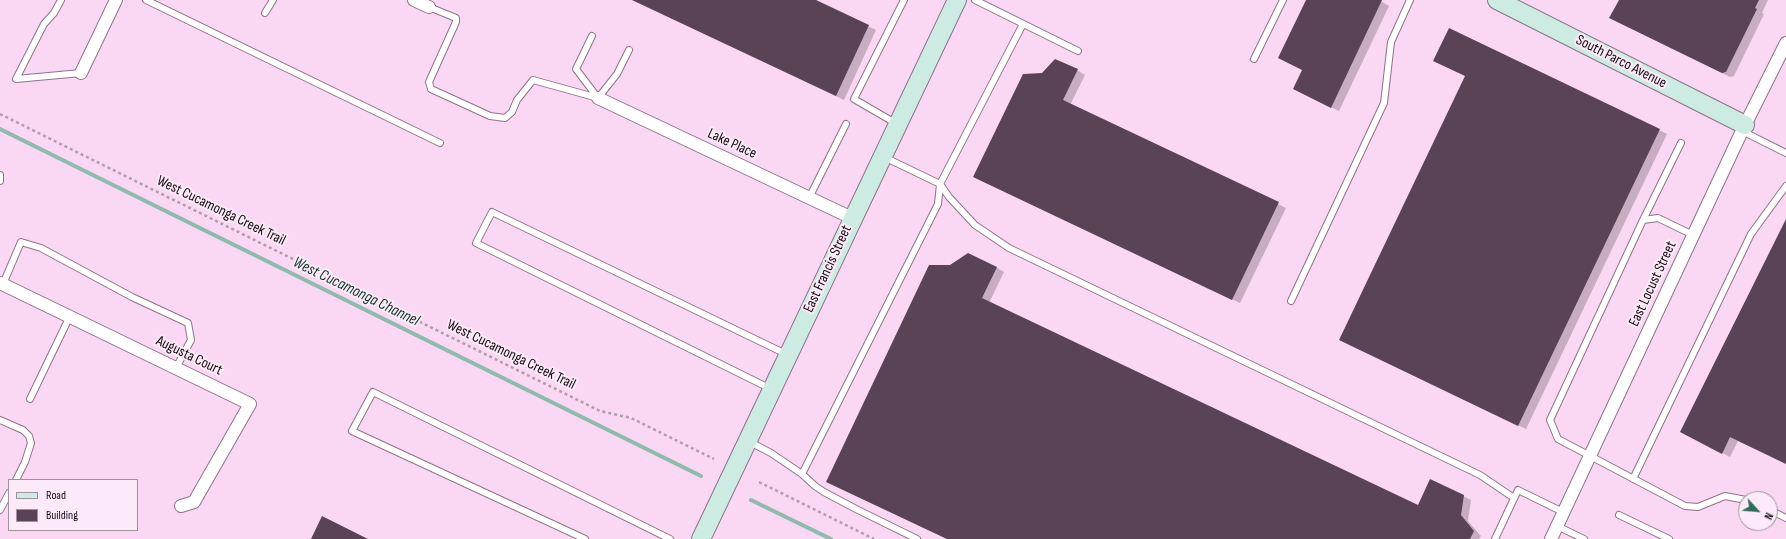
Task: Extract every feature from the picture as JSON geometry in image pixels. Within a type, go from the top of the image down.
[{"type":"street","points":[[81,73],[116,0]]},
{"type":"street","points":[[414,0],[429,7]]},
{"type":"street","name":"East Francis Street","points":[[701,539],[852,218],[957,0]]},
{"type":"street","name":"South Parco Avenue","points":[[1497,0],[1516,7],[1743,128]]},
{"type":"street","name":"East Locust Street","points":[[1551,539],[1743,128],[1786,43]]},
{"type":"street","name":"Lake Place","points":[[598,98],[852,218]]},
{"type":"street","name":"Augusta Court","points":[[1,283],[250,404],[194,502],[181,506]]},
{"type":"lane","points":[[61,0],[54,13],[44,24],[16,79],[81,73]]},
{"type":"lane","points":[[146,0],[440,143]]},
{"type":"lane","points":[[266,13],[273,0]]},
{"type":"lane","points":[[897,124],[854,99],[904,0]]},
{"type":"lane","points":[[975,0],[1078,51]]},
{"type":"lane","points":[[1254,59],[1283,0]]},
{"type":"lane","points":[[1291,301],[1384,103],[1391,42],[1410,0]]},
{"type":"lane","points":[[429,7],[456,18],[456,22],[428,82],[430,89],[490,116],[505,118],[512,112],[517,100],[533,80],[598,98]]},
{"type":"lane","points":[[802,474],[938,204],[940,184],[1023,24]]},
{"type":"lane","points":[[592,36],[576,69],[598,98]]},
{"type":"lane","points":[[598,98],[617,74],[629,50]]},
{"type":"lane","points":[[809,198],[846,124]]},
{"type":"lane","points":[[1743,128],[1786,153]]},
{"type":"lane","points":[[1681,143],[1643,220],[1550,420],[1558,439],[1685,506],[1698,507],[1725,496],[1738,498]]},
{"type":"lane","points":[[882,156],[940,184],[949,197],[975,224],[1008,248],[1480,475],[1514,498]]},
{"type":"lane","points":[[0,175],[0,181]]},
{"type":"lane","points":[[1633,479],[1751,234],[1786,186]]},
{"type":"lane","points":[[772,389],[476,243],[492,212],[788,355]]},
{"type":"lane","points":[[1643,220],[1658,218],[1693,235]]},
{"type":"lane","points":[[1,283],[21,242],[41,248],[132,297],[188,323],[191,340],[176,368]]},
{"type":"lane","points":[[30,399],[70,316]]},
{"type":"lane","points":[[585,539],[352,431],[373,392],[670,539]]},
{"type":"lane","points":[[0,420],[23,430],[29,436],[31,443],[25,462],[16,479]]},
{"type":"lane","points":[[747,441],[771,453],[802,474],[824,492],[856,510],[918,539]]},
{"type":"lane","points":[[1495,539],[1518,490],[1563,512]]},
{"type":"lane","points":[[0,510],[8,495]]},
{"type":"lane","points":[[1619,514],[1669,539]]},
{"type":"lane","points":[[1557,526],[1584,539]]},
{"type":"path","name":"West Cucamonga Creek Trail","points":[[0,114],[600,411],[631,418],[714,459]]},
{"type":"path","points":[[759,482],[874,539]]},
{"type":"shaded area","points":[[0,0],[1786,0],[1786,539],[0,539]]},
{"type":"building","points":[[632,0],[816,0],[869,25],[836,96]]},
{"type":"building","points":[[1306,0],[1382,0],[1331,108],[1293,89],[1302,70],[1278,58]]},
{"type":"building","points":[[1619,0],[1759,0],[1755,8],[1757,9],[1726,72],[1722,73],[1609,18]]},
{"type":"building","points":[[1449,28],[1660,129],[1518,426],[1339,340],[1465,76],[1433,61]]},
{"type":"building","points":[[1055,59],[1078,69],[1063,100],[1279,202],[1232,300],[973,177],[1023,74],[1042,73]]},
{"type":"building","points":[[1786,219],[1786,464],[1730,437],[1722,454],[1680,432]]},
{"type":"building","points":[[968,253],[997,267],[982,298],[1418,505],[1430,479],[1464,495],[1461,515],[1474,531],[1470,539],[947,539],[826,482],[929,265],[950,265]]},
{"type":"building","points":[[322,516],[368,539],[311,539]]},
{"type":"waterway","name":"West Cucamonga Channel","points":[[0,129],[701,476]]},
{"type":"waterway","name":"West Cucamonga Channel","points":[[751,500],[831,539]]}]
